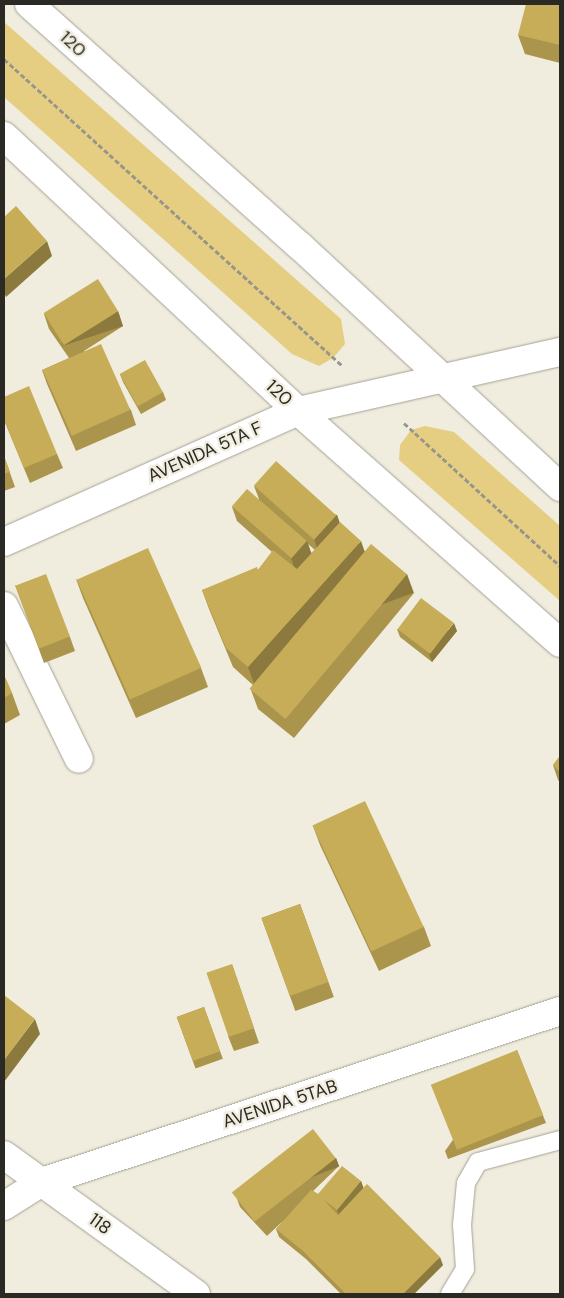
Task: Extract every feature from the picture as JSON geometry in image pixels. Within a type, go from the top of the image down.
[{"type":"street","name":"120","points":[[29,4],[445,380],[560,487]]},
{"type":"street","name":"120","points":[[4,136],[298,411],[560,643]]},
{"type":"street","name":"AVENIDA 5TA F","points":[[4,542],[298,411],[445,380],[560,352]]},
{"type":"street","points":[[4,606],[79,759]]},
{"type":"street","name":"AVENIDA 5TAB","points":[[4,1206],[42,1182],[560,1011]]},
{"type":"street","name":"118","points":[[4,1155],[196,1294]]},
{"type":"lane","points":[[450,1294],[465,1269],[462,1225],[466,1183],[478,1162],[560,1140]]},
{"type":"path","points":[[4,59],[376,394],[411,430],[560,566]]},
{"type":"shaded area","points":[[4,22],[341,319],[345,344],[333,358],[319,366],[292,354],[4,97]]},
{"type":"shaded area","points":[[425,426],[454,432],[560,526],[560,601],[399,460],[400,445],[411,430]]},
{"type":"building","points":[[526,4],[560,4],[560,45],[518,35]]},
{"type":"building","points":[[16,206],[47,241],[4,279],[4,217]]},
{"type":"building","points":[[98,279],[118,311],[64,345],[44,313]]},
{"type":"building","points":[[101,344],[130,410],[72,436],[43,370]]},
{"type":"building","points":[[145,360],[163,392],[138,406],[120,374]]},
{"type":"building","points":[[29,386],[57,454],[24,468],[4,419],[4,397]]},
{"type":"building","points":[[4,456],[10,472],[4,474]]},
{"type":"building","points":[[276,461],[336,515],[314,540],[254,486]]},
{"type":"building","points":[[247,489],[307,541],[292,558],[232,506]]},
{"type":"building","points":[[340,522],[361,541],[248,667],[226,648],[202,590],[257,567],[258,570],[273,550],[297,569]]},
{"type":"building","points":[[371,544],[407,574],[286,719],[250,689]]},
{"type":"building","points":[[148,548],[201,668],[130,699],[77,580]]},
{"type":"building","points":[[46,574],[70,637],[39,648],[15,586]]},
{"type":"building","points":[[421,598],[454,623],[430,654],[398,629]]},
{"type":"building","points":[[4,675],[12,693],[4,698]]},
{"type":"building","points":[[560,756],[560,772],[553,765]]},
{"type":"building","points":[[365,801],[424,927],[371,951],[312,826]]},
{"type":"building","points":[[300,904],[328,982],[290,996],[261,918]]},
{"type":"building","points":[[232,964],[254,1028],[229,1037],[206,973]]},
{"type":"building","points":[[4,995],[35,1019],[4,1060]]},
{"type":"building","points":[[204,1007],[220,1051],[193,1061],[177,1017]]},
{"type":"building","points":[[517,1050],[543,1115],[457,1150],[431,1085]]},
{"type":"building","points":[[313,1129],[336,1158],[255,1222],[232,1192]]},
{"type":"building","points":[[342,1166],[361,1181],[337,1210],[323,1199],[338,1215],[367,1184],[440,1257],[403,1294],[346,1294],[303,1251],[276,1229],[311,1190],[318,1194]]}]
